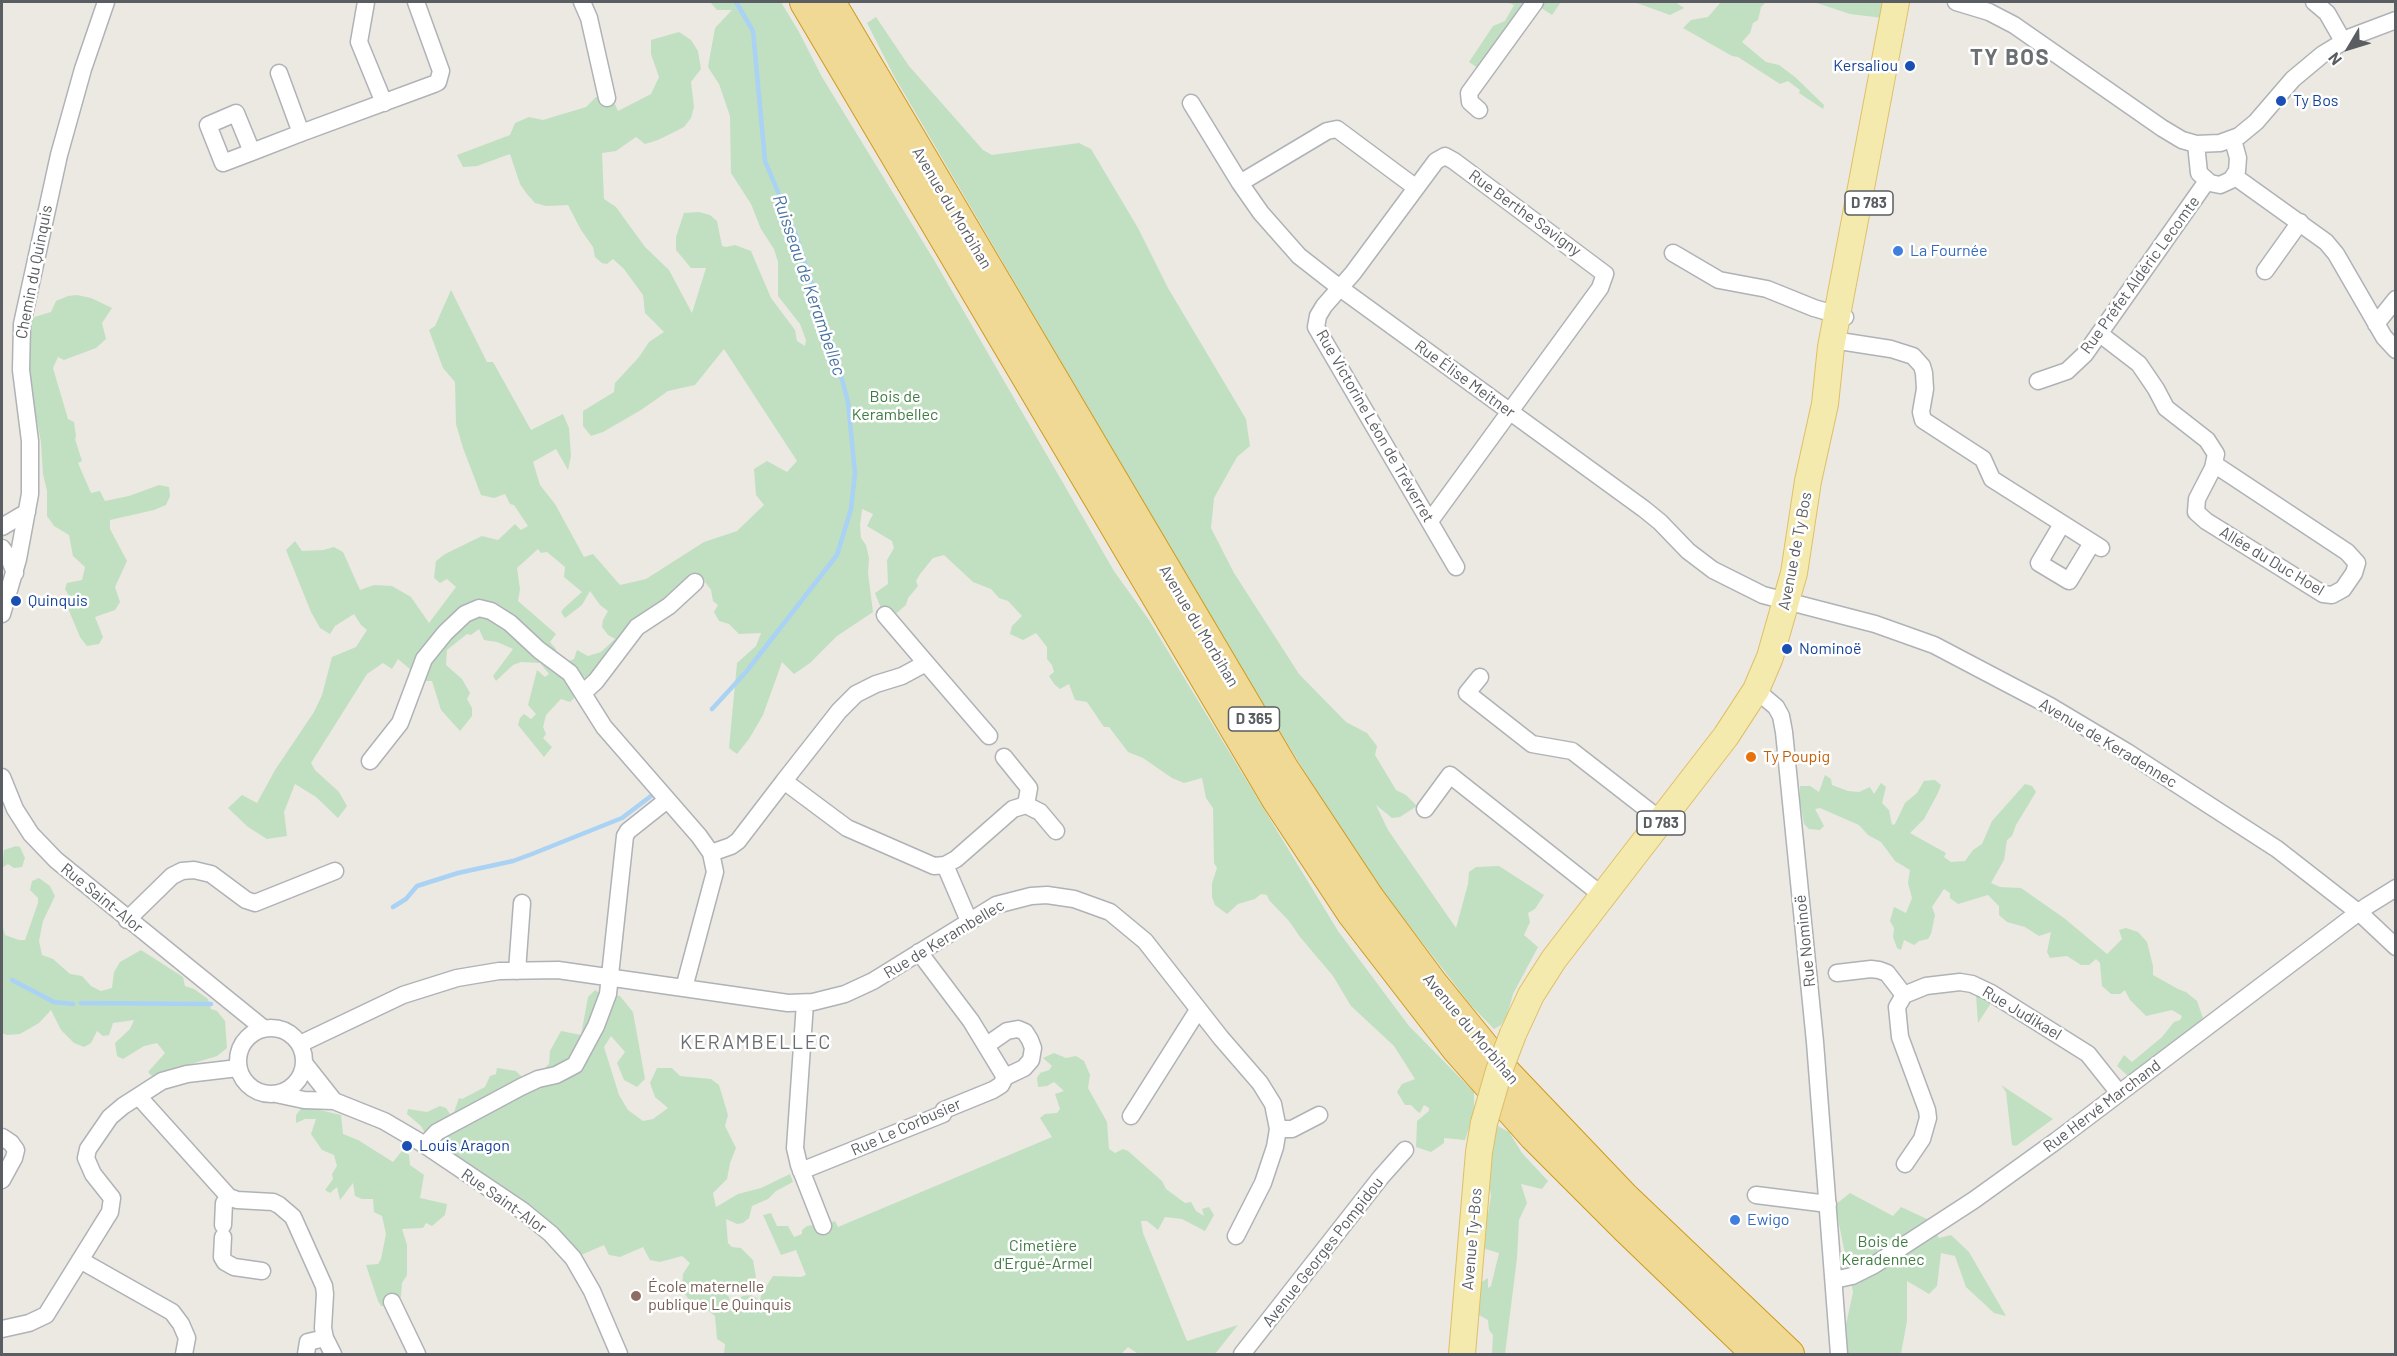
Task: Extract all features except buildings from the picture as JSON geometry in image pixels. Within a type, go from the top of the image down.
[{"type":"highway","name":"Avenue du Morbihan","points":[[805,2],[1278,801],[1352,913],[1457,1049],[1534,1136],[1757,1354]]},
{"type":"highway","name":"Avenue du Morbihan","points":[[830,2],[1283,768],[1369,898],[1432,983],[1501,1068],[1624,1197],[1789,1354]]},
{"type":"main road","name":"Avenue de Ty Bos","points":[[1484,1123],[1498,1071],[1513,1034],[1540,980],[1714,753],[1756,690],[1770,657],[1787,601],[1825,404],[1896,2]]},
{"type":"main road","name":"Avenue de Ty Bos","points":[[1839,328],[1910,2]]},
{"type":"main road","name":"Avenue Ty-Bos","points":[[1462,1354],[1479,1152],[1484,1123]]},
{"type":"street","name":"Chemin du Quinquis","points":[[20,550],[27,512],[31,460],[21,370],[22,324],[59,155],[82,69],[106,2]]},
{"type":"street","points":[[366,2],[359,42],[384,103]]},
{"type":"street","points":[[252,152],[435,84],[441,75],[416,2]]},
{"type":"street","points":[[582,2],[589,18],[607,98]]},
{"type":"street","points":[[1479,110],[1470,102],[1469,93],[1535,2]]},
{"type":"street","points":[[1956,2],[1989,12],[2014,25],[2162,128],[2182,140],[2196,144],[2214,144],[2234,140],[2256,122],[2296,76],[2343,41],[2396,20]]},
{"type":"street","points":[[2314,2],[2327,13],[2343,41]]},
{"type":"street","points":[[279,73],[302,133]]},
{"type":"street","name":"Rue Élise Meitner","points":[[1191,103],[1261,213],[1299,256],[1660,522],[1688,551],[1713,570],[1763,595],[1787,601]]},
{"type":"street","points":[[1240,183],[1327,131],[1336,129],[1415,187]]},
{"type":"street","points":[[2196,144],[2199,172],[2207,181],[2220,185],[2226,184],[2234,176],[2238,165],[2234,140]]},
{"type":"street","name":"Rue Berthe Savigny","points":[[1340,288],[1436,161],[1445,156],[1464,167],[1605,274],[1600,288],[1511,412]]},
{"type":"street","points":[[2234,176],[2330,246],[2376,324],[2396,350]]},
{"type":"street","name":"Rue Préfet Aldéric Lecomte","points":[[2038,381],[2055,377],[2071,368],[2100,334],[2207,181]]},
{"type":"street","points":[[2265,271],[2300,222]]},
{"type":"street","points":[[1673,253],[1719,280],[1767,289],[1839,328],[1913,356],[1922,366],[1924,373],[1925,389],[1921,412],[1923,420],[1983,459],[1992,479],[2096,545],[2068,581],[2039,563],[2062,524]]},
{"type":"street","name":"Rue Victorine Léon de Tréverret","points":[[1340,288],[1318,316],[1316,327],[1456,567]]},
{"type":"street","points":[[2376,324],[2396,299]]},
{"type":"street","points":[[2100,334],[2139,364],[2166,408],[2207,440],[2216,454],[2214,464]]},
{"type":"street","points":[[1430,521],[1511,412]]},
{"type":"street","name":"Allée du Duc Hoel","points":[[2214,464],[2348,552],[2357,563],[2354,573],[2343,589],[2332,596],[2323,594],[2196,512],[2197,499],[2214,464]]},
{"type":"street","points":[[2,527],[27,512]]},
{"type":"street","points":[[2,534],[20,550],[2,614]]},
{"type":"street","points":[[2,548],[15,573]]},
{"type":"street","points":[[583,693],[596,681],[637,627],[669,606],[695,582]]},
{"type":"street","name":"Avenue de Keradennec","points":[[1787,601],[1911,636],[1960,657],[2099,734],[2277,849],[2358,913],[2396,947]]},
{"type":"street","points":[[370,761],[402,718],[427,654],[458,620],[475,609],[491,611],[510,623],[539,650],[566,669],[604,727],[711,853],[715,872],[684,988]]},
{"type":"street","points":[[885,615],[989,736]]},
{"type":"street","points":[[711,853],[738,841],[839,711],[856,694],[876,684],[903,676],[926,663]]},
{"type":"street","points":[[1480,676],[1467,693],[1532,744],[1572,751],[1662,821]]},
{"type":"street","name":"Rue Nominoë","points":[[1756,690],[1772,701],[1782,722],[1815,1042],[1839,1354]]},
{"type":"street","points":[[1004,757],[1029,788],[1026,805]]},
{"type":"street","points":[[1425,809],[1450,775],[1603,896]]},
{"type":"street","name":"Rue Saint-Alor","points":[[2,777],[15,809],[40,846],[75,878],[263,1028]]},
{"type":"street","points":[[784,781],[847,828],[934,866],[945,866],[956,859],[1013,809],[1026,805],[1040,812],[1056,831]]},
{"type":"street","points":[[425,1145],[437,1132],[520,1087],[538,1078],[556,1075],[575,1065],[603,1011],[608,994],[625,836],[628,831],[667,800]]},
{"type":"street","points":[[945,866],[969,921]]},
{"type":"street","points":[[127,920],[172,876],[189,869],[210,874],[246,900],[255,903],[335,871]]},
{"type":"street","name":"Rue Hervé Marchand","points":[[1834,1280],[1844,1279],[1861,1272],[1951,1216],[2119,1094],[2358,913],[2396,888]]},
{"type":"street","name":"Rue de Kerambellec","points":[[300,1044],[385,1002],[424,987],[471,975],[517,971],[558,970],[788,1003],[824,1000],[854,991],[996,905],[1022,897],[1058,896],[1094,904],[1119,917],[1137,933],[1268,1095],[1276,1114],[1278,1129],[1275,1147],[1267,1174],[1236,1236]]},
{"type":"street","points":[[517,971],[522,903]]},
{"type":"street","points":[[919,952],[987,1045],[1005,1077]]},
{"type":"street","points":[[1838,973],[1871,969],[1887,973],[1904,994],[1897,1007],[1900,1037],[1928,1118],[1922,1139],[1905,1164]]},
{"type":"street","name":"Rue Judikael","points":[[1904,994],[1926,986],[1952,982],[1972,984],[1982,988],[2076,1045],[2095,1062],[2119,1094]]},
{"type":"street","name":"Rue Saint-Alor","points":[[226,999],[238,1024],[241,1045]]},
{"type":"street","points":[[805,1003],[795,1148],[801,1171],[823,1226]]},
{"type":"street","points":[[1131,1116],[1198,1010]]},
{"type":"street","points":[[263,1028],[283,1029],[300,1044],[304,1063],[298,1081],[284,1091],[276,1094],[256,1091],[242,1077],[238,1068],[241,1045],[253,1032],[263,1028]]},
{"type":"street","name":"Rue Le Corbusier","points":[[801,1171],[943,1114],[944,1110],[993,1090],[1001,1085],[1005,1077],[1024,1068],[1031,1060],[1033,1048],[1025,1032],[1013,1029],[987,1045]]},
{"type":"street","name":"Rue Saint-Alor","points":[[304,1063],[334,1101]]},
{"type":"street","points":[[2,1329],[29,1323],[46,1315],[110,1212],[112,1202],[109,1193],[90,1170],[86,1161],[87,1152],[110,1117],[162,1082],[179,1076],[238,1068]]},
{"type":"street","name":"Rue Saint-Alor","points":[[276,1094],[304,1100],[334,1101],[384,1121],[425,1145],[514,1205],[564,1246],[586,1278],[619,1354]]},
{"type":"street","points":[[139,1096],[229,1197],[237,1200],[273,1202],[293,1217],[324,1286],[323,1328],[333,1354]]},
{"type":"street","points":[[1278,1129],[1292,1129],[1318,1115]]},
{"type":"street","points":[[2,1137],[16,1150],[2,1180]]},
{"type":"street","name":"Avenue Georges Pompidou","points":[[1242,1354],[1381,1177],[1405,1150]]},
{"type":"street","points":[[1756,1195],[1828,1204]]},
{"type":"street","points":[[229,1197],[224,1203],[222,1257],[229,1266],[262,1271]]},
{"type":"street","points":[[80,1260],[168,1308],[185,1332],[187,1346],[184,1354]]},
{"type":"street","points":[[392,1302],[417,1354]]},
{"type":"street","points":[[306,1354],[308,1342],[325,1338]]},
{"type":"green space","name":"Bois de Kerambellec","points":[[710,2],[781,2],[822,77],[934,260],[1114,571],[1149,620],[1338,931],[1409,1026],[1474,1092],[1474,1113],[1465,1140],[1444,1138],[1444,1143],[1431,1152],[1416,1147],[1417,1121],[1429,1111],[1429,1108],[1424,1105],[1420,1113],[1418,1112],[1411,1105],[1405,1105],[1397,1092],[1402,1084],[1415,1079],[1394,1046],[1351,1006],[1333,976],[1267,895],[1261,894],[1255,899],[1238,904],[1227,914],[1215,905],[1212,897],[1212,883],[1217,868],[1214,863],[1213,808],[1206,798],[1202,778],[1184,783],[1172,778],[1143,758],[1128,752],[1109,727],[1104,727],[1087,702],[1075,700],[1069,684],[1060,689],[1054,684],[1049,676],[1054,672],[1047,659],[1047,647],[1036,633],[1023,640],[1010,634],[1012,626],[1022,616],[1008,601],[999,598],[991,589],[973,582],[944,555],[933,558],[920,574],[916,581],[918,586],[908,598],[906,605],[892,617],[882,611],[875,593],[888,584],[887,560],[894,548],[892,541],[867,526],[873,514],[862,509],[861,538],[866,545],[869,558],[868,573],[873,612],[837,636],[810,663],[794,674],[782,662],[763,715],[737,754],[729,748],[737,663],[756,646],[761,633],[739,634],[729,624],[719,621],[714,612],[718,605],[713,601],[711,590],[700,575],[681,589],[591,682],[568,666],[567,662],[574,659],[577,650],[588,656],[601,652],[615,639],[608,635],[602,627],[608,611],[600,605],[590,591],[582,605],[565,618],[561,612],[582,592],[564,577],[565,567],[547,552],[541,553],[538,549],[517,568],[520,589],[518,601],[556,634],[550,642],[556,649],[556,657],[568,677],[575,697],[570,702],[561,699],[546,715],[543,727],[546,734],[543,738],[552,747],[544,757],[518,725],[524,714],[531,719],[536,714],[528,705],[537,670],[545,677],[549,674],[540,663],[521,662],[513,665],[496,681],[493,676],[513,649],[497,642],[484,640],[479,629],[471,635],[467,634],[447,650],[446,665],[462,679],[470,693],[467,699],[472,708],[472,716],[460,731],[441,710],[432,681],[424,681],[398,659],[392,669],[383,663],[367,674],[311,763],[315,770],[339,792],[347,806],[338,818],[316,797],[295,784],[284,812],[287,836],[267,839],[248,827],[228,808],[242,795],[257,803],[275,770],[314,712],[322,695],[332,657],[356,647],[367,630],[354,614],[335,626],[330,634],[320,628],[311,612],[286,550],[295,541],[302,551],[334,547],[343,552],[360,590],[374,585],[392,586],[411,597],[429,623],[456,587],[447,579],[440,583],[434,578],[436,561],[445,554],[482,536],[498,540],[515,524],[521,530],[528,526],[505,494],[494,498],[481,495],[463,448],[456,424],[455,382],[443,368],[429,330],[435,326],[451,290],[487,362],[493,362],[531,430],[563,414],[569,428],[571,456],[568,470],[556,449],[533,462],[540,485],[555,504],[584,557],[593,554],[620,585],[646,579],[704,542],[737,531],[764,505],[756,495],[754,469],[767,461],[787,472],[797,461],[724,349],[695,385],[668,391],[641,410],[603,432],[591,436],[583,426],[583,411],[614,392],[615,383],[639,357],[649,342],[664,332],[645,313],[643,295],[624,269],[613,259],[607,264],[595,257],[593,247],[568,205],[546,206],[535,203],[527,194],[520,184],[510,154],[477,166],[463,167],[457,155],[510,135],[515,123],[529,117],[543,120],[586,107],[596,97],[613,100],[618,111],[651,94],[659,77],[651,54],[651,40],[679,32],[691,40],[698,51],[701,69],[691,82],[694,107],[691,118],[684,127],[658,140],[645,144],[636,137],[616,151],[602,153],[604,199],[616,207],[645,247],[669,270],[692,313],[706,268],[691,268],[676,250],[676,237],[684,213],[699,212],[710,215],[717,221],[722,246],[735,245],[751,251],[771,298],[795,330],[797,341],[805,346],[806,340],[800,324],[778,296],[778,262],[774,249],[761,229],[751,204],[731,173],[730,116],[719,84],[708,67],[715,28],[732,10],[717,10]]},
{"type":"green space","points":[[1506,2],[1561,2],[1552,15],[1535,4],[1478,68],[1469,62],[1493,26],[1505,21],[1514,5]]},
{"type":"green space","points":[[1634,2],[1675,2],[1684,8],[1670,15]]},
{"type":"green space","points":[[1721,2],[1766,2],[1761,7],[1758,20],[1753,23],[1750,33],[1742,42],[1766,62],[1779,65],[1795,77],[1824,105],[1823,109],[1799,93],[1800,90],[1788,81],[1780,84],[1738,57],[1732,56],[1683,28],[1691,20],[1708,17]]},
{"type":"green space","points":[[1814,2],[1884,2],[1883,18],[1850,14]]},
{"type":"green space","points":[[876,17],[909,66],[983,150],[992,155],[1079,143],[1091,149],[1138,228],[1168,288],[1246,419],[1250,446],[1237,457],[1214,498],[1211,528],[1234,573],[1299,674],[1346,722],[1367,733],[1377,746],[1375,755],[1396,790],[1406,795],[1417,806],[1400,817],[1392,818],[1376,805],[1388,830],[1456,928],[1469,872],[1476,867],[1499,866],[1544,895],[1535,909],[1528,913],[1530,922],[1524,935],[1538,947],[1513,994],[1507,1015],[1501,1025],[1494,1029],[1469,1003],[1372,877],[1337,824],[1234,657],[894,76],[867,23]]},
{"type":"green space","points":[[77,295],[91,298],[112,308],[102,323],[106,339],[96,348],[64,360],[58,357],[53,368],[68,419],[74,422],[75,439],[82,461],[78,463],[91,493],[100,491],[105,501],[129,496],[159,485],[169,487],[170,496],[166,505],[154,510],[110,520],[110,529],[127,561],[115,587],[120,602],[115,610],[95,617],[103,637],[99,644],[87,646],[80,637],[67,606],[70,598],[65,589],[67,583],[82,580],[85,567],[73,556],[69,535],[54,526],[47,516],[47,491],[43,474],[41,442],[29,381],[31,318],[51,312],[56,301]]},
{"type":"green space","points":[[1825,775],[1831,779],[1832,785],[1848,791],[1859,792],[1870,787],[1874,794],[1881,783],[1886,787],[1882,803],[1889,810],[1892,825],[1895,824],[1905,803],[1917,793],[1924,781],[1935,780],[1941,785],[1938,793],[1924,819],[1910,833],[1946,853],[1944,857],[1951,862],[1965,861],[1973,850],[1982,844],[1992,821],[2025,784],[2032,786],[2036,792],[2012,836],[2007,840],[2004,860],[1991,883],[2000,887],[2021,888],[2064,918],[2107,954],[2122,939],[2119,930],[2126,928],[2138,932],[2147,942],[2153,975],[2186,992],[2197,1001],[2203,1018],[2198,1028],[2137,1075],[2127,1075],[2117,1066],[2124,1055],[2132,1062],[2162,1037],[2182,1016],[2172,1010],[2146,1016],[2130,1000],[2125,990],[2120,994],[2111,994],[2102,986],[2100,963],[2096,959],[2089,965],[2081,965],[2067,956],[2050,958],[2047,952],[2051,932],[2039,936],[2025,927],[2007,922],[1999,915],[1999,906],[1988,895],[1958,904],[1944,889],[1932,907],[1935,915],[1928,939],[1914,945],[1904,940],[1901,950],[1897,948],[1893,937],[1894,928],[1890,921],[1894,907],[1906,913],[1912,898],[1908,883],[1910,870],[1895,861],[1881,842],[1868,835],[1859,825],[1820,808],[1815,809],[1824,826],[1820,830],[1809,829],[1804,824],[1800,786],[1810,786],[1819,792]]},
{"type":"green space","points":[[20,847],[25,858],[22,867],[14,868],[8,864],[2,868],[4,850]]},
{"type":"green space","points":[[39,878],[50,886],[55,896],[43,921],[39,941],[42,955],[53,959],[70,974],[82,976],[91,986],[101,991],[112,988],[114,972],[120,962],[141,950],[183,977],[185,986],[194,989],[208,999],[211,1009],[217,1011],[225,1021],[227,1048],[217,1056],[152,1076],[148,1072],[165,1053],[157,1043],[144,1046],[123,1059],[117,1056],[115,1043],[130,1029],[134,1020],[113,1023],[109,1035],[103,1036],[97,1031],[91,1043],[84,1047],[74,1043],[61,1030],[51,1010],[39,1023],[20,1034],[2,1033],[2,924],[5,935],[25,940],[38,903],[38,898],[30,890],[32,881]]},
{"type":"green space","name":"Cimetière d'Ergué-Armel","points":[[595,990],[620,996],[633,1012],[645,1079],[637,1087],[624,1080],[617,1063],[625,1052],[611,1036],[604,1047],[619,1095],[628,1110],[643,1121],[653,1119],[668,1108],[655,1097],[650,1083],[657,1068],[672,1068],[680,1076],[711,1079],[719,1085],[728,1115],[725,1126],[736,1148],[727,1179],[713,1193],[716,1207],[738,1194],[761,1188],[790,1174],[793,1182],[776,1191],[768,1199],[752,1206],[749,1218],[743,1223],[737,1224],[726,1219],[728,1243],[732,1247],[741,1248],[753,1260],[756,1277],[752,1286],[744,1290],[728,1282],[721,1289],[729,1297],[731,1311],[742,1296],[751,1295],[760,1300],[773,1276],[801,1277],[806,1275],[796,1250],[781,1255],[763,1215],[771,1213],[777,1226],[788,1226],[794,1237],[802,1234],[802,1230],[807,1226],[813,1225],[815,1229],[835,1221],[838,1227],[1052,1137],[1040,1118],[1045,1114],[1057,1113],[1060,1109],[1055,1094],[1064,1091],[1054,1082],[1038,1087],[1037,1078],[1040,1073],[1049,1070],[1052,1066],[1043,1058],[1054,1053],[1066,1058],[1076,1056],[1084,1061],[1090,1075],[1088,1088],[1107,1122],[1109,1149],[1115,1153],[1123,1149],[1128,1151],[1162,1181],[1166,1189],[1185,1203],[1191,1202],[1196,1211],[1204,1216],[1202,1209],[1209,1207],[1214,1215],[1205,1231],[1182,1219],[1165,1217],[1158,1230],[1147,1221],[1141,1221],[1143,1233],[1187,1341],[1238,1325],[1215,1354],[1138,1354],[1128,1347],[1121,1354],[724,1354],[725,1344],[717,1339],[715,1316],[701,1305],[693,1306],[682,1289],[683,1274],[690,1263],[682,1256],[660,1262],[650,1260],[643,1247],[620,1257],[609,1255],[604,1245],[581,1255],[464,1165],[425,1133],[421,1126],[407,1114],[408,1109],[427,1112],[440,1106],[446,1108],[450,1114],[454,1112],[459,1098],[462,1099],[485,1087],[490,1076],[496,1074],[497,1068],[516,1071],[529,1084],[549,1064],[550,1051],[561,1031],[581,1035],[588,997]]},
{"type":"green space","points":[[1976,995],[1991,1003],[1978,1023]]},
{"type":"green space","points":[[2001,1085],[2053,1119],[2016,1146],[2012,1145],[2006,1092]]},
{"type":"green space","points":[[303,1106],[341,1115],[343,1134],[358,1140],[393,1162],[402,1151],[409,1155],[410,1165],[424,1175],[420,1198],[447,1204],[445,1215],[432,1226],[426,1223],[423,1228],[402,1229],[407,1245],[407,1275],[402,1283],[401,1297],[386,1306],[381,1306],[378,1301],[366,1265],[378,1264],[381,1259],[386,1234],[382,1216],[374,1212],[373,1199],[362,1199],[355,1196],[353,1183],[340,1200],[337,1187],[330,1193],[325,1190],[333,1179],[332,1174],[337,1166],[334,1155],[322,1150],[311,1134],[316,1119],[305,1119],[296,1123],[296,1115]]},
{"type":"green space","points":[[1498,1126],[1509,1132],[1522,1153],[1548,1181],[1542,1189],[1521,1184],[1527,1203],[1519,1220],[1517,1258],[1505,1354],[1492,1354],[1493,1335],[1489,1330],[1488,1320],[1477,1314],[1477,1285],[1488,1278],[1488,1288],[1491,1286],[1499,1253],[1482,1248],[1483,1217],[1488,1214],[1491,1196],[1489,1184],[1491,1143]]},
{"type":"green space","name":"Bois de Keradennec","points":[[1850,1193],[1893,1216],[1901,1207],[1927,1219],[1939,1238],[1951,1235],[1969,1252],[2006,1316],[1994,1313],[1966,1287],[1955,1256],[1941,1253],[1937,1286],[1929,1294],[1907,1281],[1907,1321],[1901,1354],[1846,1354],[1845,1329],[1853,1292],[1835,1205]]},
{"type":"waterway","name":"Ruisseau de Kerambellec","points":[[712,709],[746,672],[837,555],[851,509],[855,473],[848,402],[840,372],[796,235],[765,161],[753,31],[736,2]]},
{"type":"waterway","name":"Ruisseau de Kerambellec","points":[[393,907],[406,899],[417,886],[532,854],[622,818],[651,796]]},
{"type":"waterway","name":"Ruisseau de Kerambellec","points":[[12,980],[54,1002],[73,1004]]},
{"type":"waterway","name":"Ruisseau de Kerambellec","points":[[81,1003],[211,1004]]},
{"type":"place","name":"Kersaliou","points":[[1910,66]]},
{"type":"place","name":"Ty Bos","points":[[2281,101]]},
{"type":"place","name":"La Fournée","points":[[1898,251]]},
{"type":"place","name":"Quinquis","points":[[16,601]]},
{"type":"place","name":"Nominoë","points":[[1787,649]]},
{"type":"place","name":"Ty Poupig","points":[[1751,757]]},
{"type":"place","name":"Louis Aragon","points":[[407,1146]]},
{"type":"place","name":"Ewigo","points":[[1735,1220]]},
{"type":"place","name":"École maternelle publique Le Quinquis","points":[[636,1296]]},
{"type":"district","name":"TY BOS","points":[[2010,58]]},
{"type":"district","name":"KERAMBELLEC","points":[[756,1042]]}]
